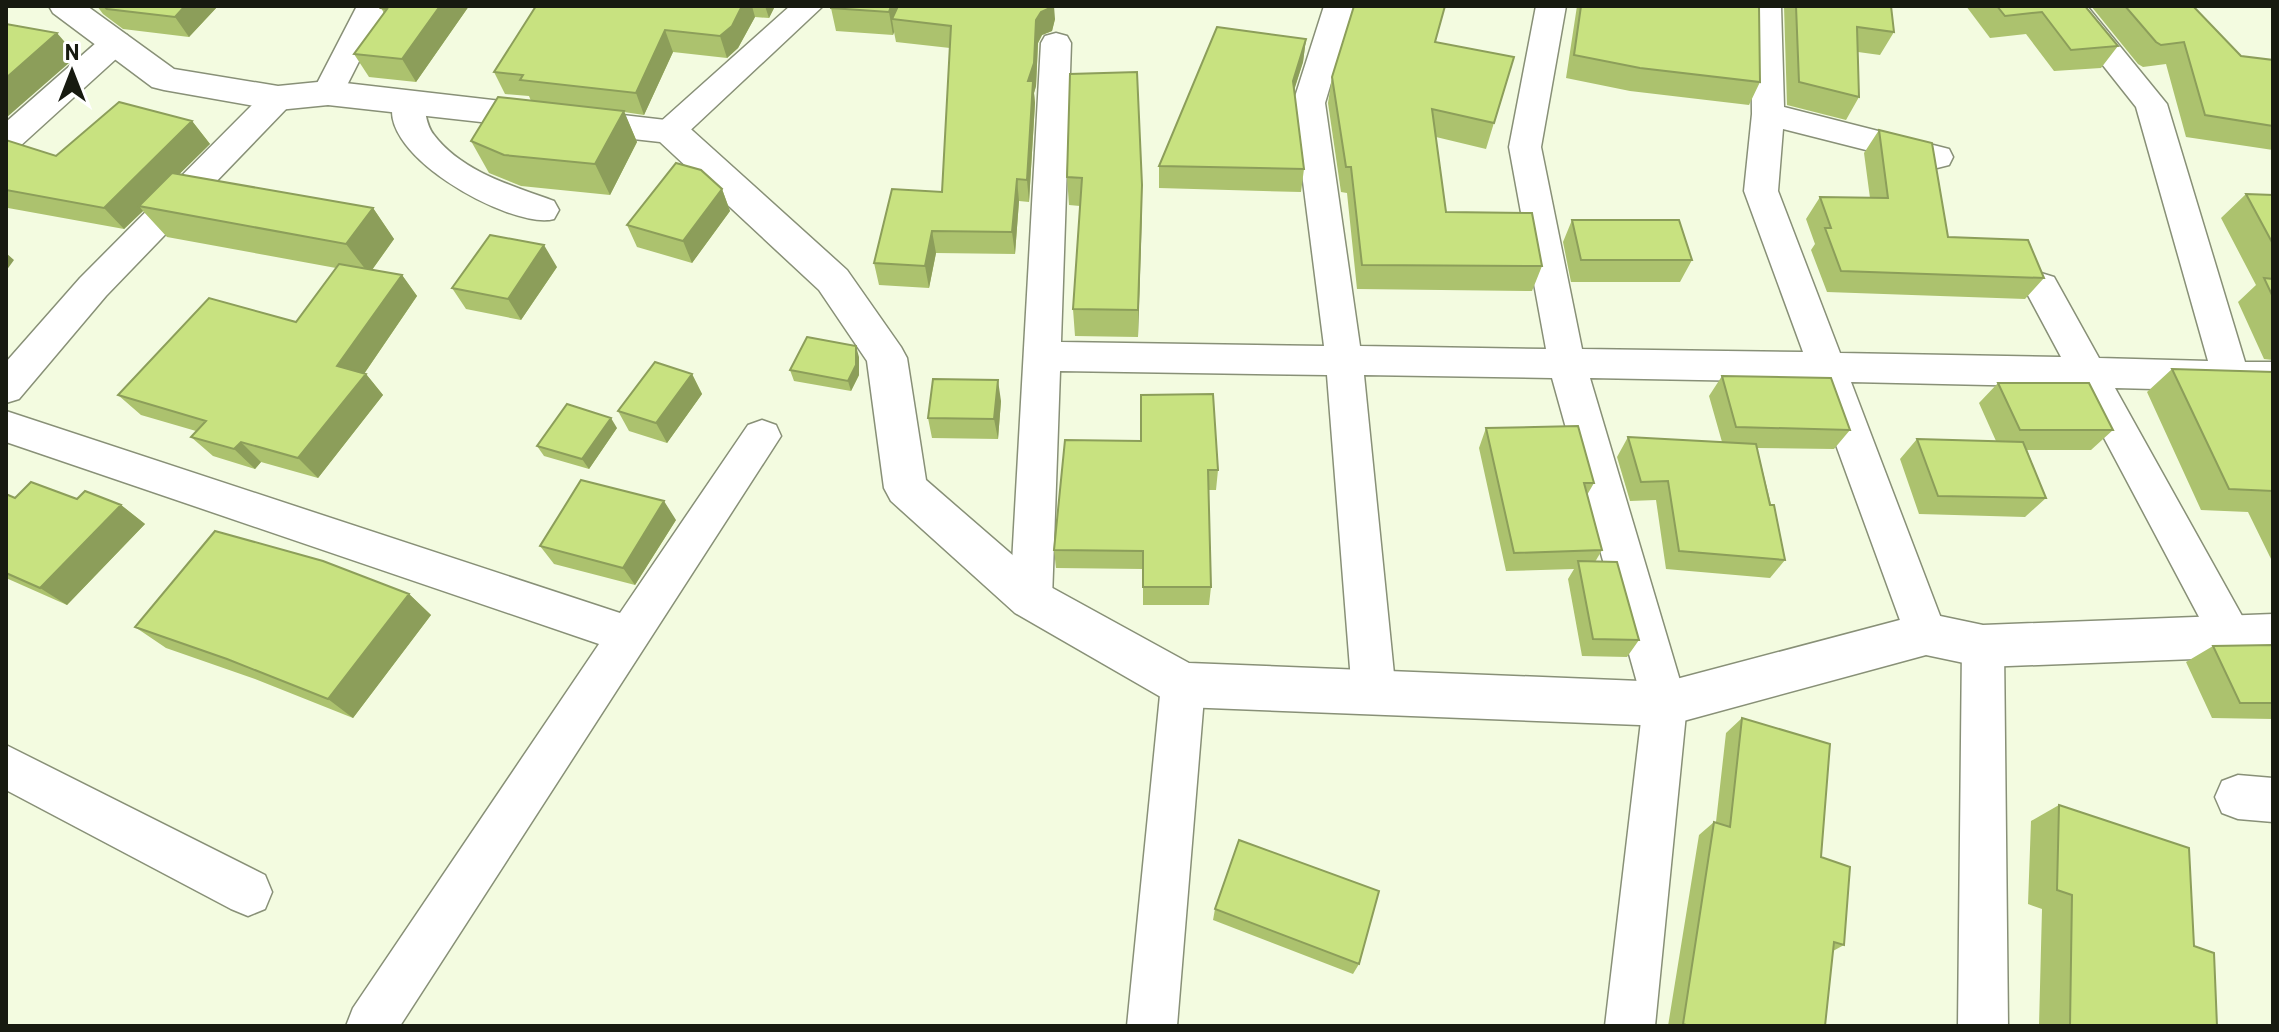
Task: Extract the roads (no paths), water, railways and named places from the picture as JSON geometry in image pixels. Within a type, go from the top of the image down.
[{"type":"street","points":[[65,6],[164,79],[278,98],[328,93],[670,131],[833,280],[887,358],[906,488],[1031,599],[1183,685],[1665,704],[1926,634],[1983,646],[2273,635]]},
{"type":"street","points":[[328,93],[372,6]]},
{"type":"street","points":[[670,131],[808,6]]},
{"type":"street","points":[[1339,6],[1309,103],[1344,361],[1374,694]]},
{"type":"street","points":[[1551,6],[1525,147],[1567,364],[1665,704],[1630,1026]]},
{"type":"street","points":[[1766,6],[1768,114],[1761,191],[1926,634]]},
{"type":"street","points":[[2071,6],[2151,104],[2231,376]]},
{"type":"street","points":[[6,140],[116,42]]},
{"type":"street","points":[[1031,599],[1056,43]]},
{"type":"street","points":[[6,388],[93,287],[278,98]]},
{"type":"street","points":[[408,102],[412,126],[439,160],[473,182],[542,210]]},
{"type":"street","points":[[1768,114],[1937,157]]},
{"type":"street","points":[[2041,286],[2231,636]]},
{"type":"street","points":[[1042,356],[1826,365],[2273,377]]},
{"type":"street","points":[[6,426],[629,635]]},
{"type":"street","points":[[371,1026],[762,436]]},
{"type":"street","points":[[1983,646],[1983,1026]]},
{"type":"street","points":[[1152,1026],[1183,685]]},
{"type":"street","points":[[6,766],[248,892]]}]
